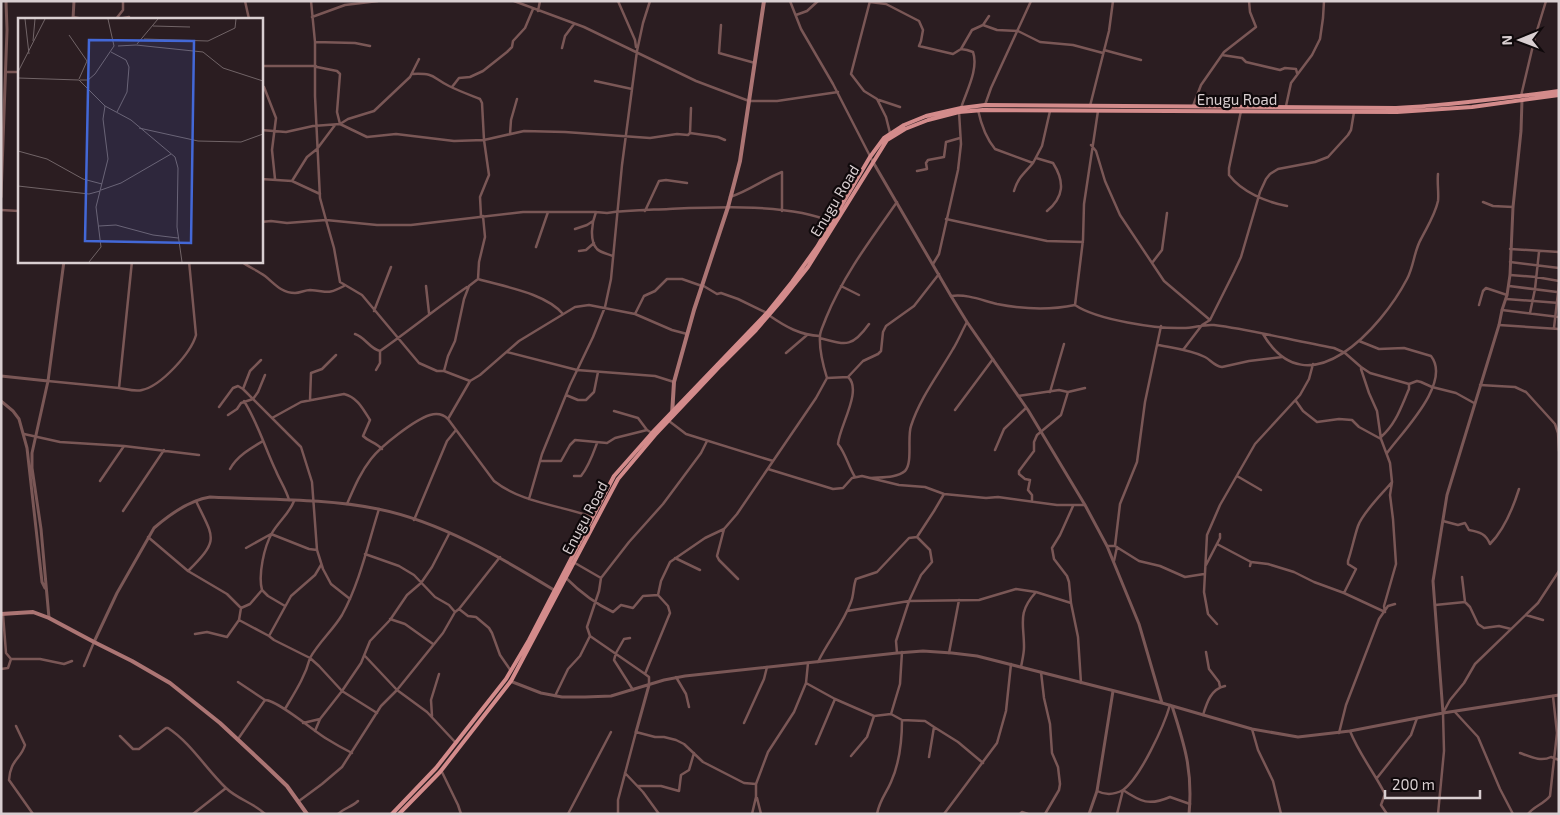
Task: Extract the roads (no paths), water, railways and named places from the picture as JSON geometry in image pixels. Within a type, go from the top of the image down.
[{"type":"main road","points":[[392,814],[436,768],[506,679],[594,518],[614,476],[652,433],[672,415],[674,382],[702,285],[728,207],[740,161],[764,1]]},
{"type":"main road","points":[[768,315],[806,264],[870,157],[884,138],[904,125],[926,116],[985,106],[1286,106],[1354,108],[1440,106],[1522,98],[1559,91]]},
{"type":"main road","name":"Enugu Road","points":[[399,814],[441,770],[511,681],[566,578],[594,518],[618,479],[669,421],[672,415],[768,315],[808,267],[873,162],[888,140],[896,134],[928,120],[960,110],[1354,112],[1440,110],[1522,98],[1559,96]]},
{"type":"main road","points":[[2,614],[33,612],[49,618],[132,660],[170,684],[238,740],[287,786],[307,814]]},
{"type":"street","points":[[1,197],[6,72],[6,1]]},
{"type":"street","points":[[73,18],[74,1]]},
{"type":"street","points":[[118,18],[123,10],[123,1]]},
{"type":"street","points":[[245,1],[249,18]]},
{"type":"street","points":[[311,1],[315,42],[315,96],[320,194],[322,210],[334,248],[340,282],[362,295],[419,362],[438,371],[444,371],[470,380]]},
{"type":"street","points":[[312,16],[345,5],[377,1]]},
{"type":"street","points":[[514,1],[637,51],[696,81],[749,101],[777,101],[838,92]]},
{"type":"street","points":[[538,11],[540,1]]},
{"type":"street","points":[[618,1],[636,40],[637,51]]},
{"type":"street","points":[[529,499],[540,461],[566,394],[594,337],[605,307],[614,256],[637,51],[650,1]]},
{"type":"street","points":[[790,1],[814,52],[838,92],[870,157],[938,274],[967,322],[1026,408],[1108,546],[1139,624],[1162,703]]},
{"type":"street","points":[[796,15],[807,11],[818,1]]},
{"type":"street","points":[[985,106],[991,88],[1031,1]]},
{"type":"street","points":[[1090,106],[1109,31],[1113,1]]},
{"type":"street","points":[[1193,106],[1201,85],[1222,55],[1256,27],[1250,12],[1249,1]]},
{"type":"street","points":[[1286,106],[1291,83],[1312,55],[1320,39],[1324,1]]},
{"type":"street","points":[[1438,814],[1444,751],[1433,580],[1447,495],[1506,297],[1510,275],[1510,249],[1521,131],[1522,98],[1534,37],[1546,1]]},
{"type":"street","points":[[900,107],[877,99],[864,91],[851,74],[870,2],[886,4],[919,21],[924,30],[919,46],[953,54],[961,49],[972,30],[983,25],[989,16]]},
{"type":"street","points":[[452,87],[459,78],[470,77],[483,71],[507,52],[512,47],[513,41],[525,28],[532,9]]},
{"type":"street","points":[[562,48],[565,36],[574,24]]},
{"type":"street","points":[[721,25],[719,53],[755,62]]},
{"type":"street","points":[[983,25],[997,30],[1018,30],[1040,42],[1073,45],[1141,60]]},
{"type":"street","points":[[1,30],[7,30]]},
{"type":"street","points":[[315,42],[355,43],[370,46]]},
{"type":"street","points":[[933,264],[939,254],[958,170],[960,110],[970,83],[974,59],[973,52],[961,49]]},
{"type":"street","points":[[1222,55],[1242,58],[1246,62],[1280,70],[1285,68],[1296,69],[1297,73]]},
{"type":"street","points":[[340,124],[348,118],[374,111],[380,107],[412,74],[419,59]]},
{"type":"street","points":[[262,66],[316,66],[340,72],[337,112],[340,124]]},
{"type":"street","points":[[6,72],[18,72]]},
{"type":"street","points":[[380,351],[478,279],[479,262],[485,237],[480,197],[489,175],[484,140],[482,103],[480,99],[452,87],[433,75],[425,73],[412,74]]},
{"type":"street","points":[[595,81],[632,89]]},
{"type":"street","points":[[262,87],[266,91],[276,118],[272,150],[275,179]]},
{"type":"street","points":[[510,134],[511,120],[517,99]]},
{"type":"street","points":[[877,99],[886,117],[890,133]]},
{"type":"street","points":[[690,133],[691,108]]},
{"type":"street","points":[[978,110],[981,122],[995,149],[1033,163]]},
{"type":"street","points":[[1014,191],[1017,179],[1033,163],[1042,146],[1050,111]]},
{"type":"street","points":[[1076,305],[1083,242],[1084,204],[1098,111]]},
{"type":"street","points":[[1241,111],[1229,168],[1230,175],[1246,190],[1287,206]]},
{"type":"street","points":[[1183,350],[1202,325],[1210,320],[1241,257],[1260,192],[1266,179],[1274,171],[1315,162],[1328,157],[1351,130],[1354,112]]},
{"type":"street","points":[[292,181],[307,157],[317,149],[334,124]]},
{"type":"street","points":[[262,130],[286,132],[298,128],[340,124],[365,136],[373,137],[396,134],[454,141],[484,140],[524,132],[565,132],[650,138],[677,134],[688,135],[690,133],[713,136],[725,140]]},
{"type":"street","points":[[917,171],[927,169],[928,160],[944,157],[946,142],[960,138]]},
{"type":"street","points":[[1092,145],[1096,151],[1105,181],[1117,208],[1152,263],[1164,280],[1210,320]]},
{"type":"street","points":[[1036,158],[1053,163],[1062,179],[1061,191],[1055,204],[1046,211]]},
{"type":"street","points":[[730,197],[782,172],[782,211]]},
{"type":"street","points":[[1263,334],[1274,350],[1284,357],[1294,362],[1313,364],[1326,363],[1345,353],[1359,341],[1381,318],[1408,278],[1420,240],[1428,228],[1438,200],[1438,174]]},
{"type":"street","points":[[262,179],[292,181],[320,194]]},
{"type":"street","points":[[645,211],[659,181],[666,180],[687,184]]},
{"type":"street","points":[[658,595],[660,581],[670,562],[705,538],[724,529],[737,514],[816,398],[827,378],[822,363],[820,337],[841,286],[868,242],[896,202]]},
{"type":"street","points":[[1483,202],[1493,206],[1513,207]]},
{"type":"street","points":[[262,222],[292,223],[326,220],[386,225],[524,212],[607,213],[728,207],[804,213],[832,222]]},
{"type":"street","points":[[1,210],[18,210]]},
{"type":"street","points":[[536,247],[548,212]]},
{"type":"street","points":[[596,212],[592,228],[594,243],[598,250],[614,256]]},
{"type":"street","points":[[1152,263],[1162,250],[1167,213]]},
{"type":"street","points":[[946,219],[1047,241],[1083,242]]},
{"type":"street","points":[[575,229],[593,221]]},
{"type":"street","points":[[587,225],[592,228]]},
{"type":"street","points":[[579,250],[586,250],[594,243]]},
{"type":"street","points":[[1510,249],[1559,252]]},
{"type":"street","points":[[1530,313],[1536,289],[1538,252]]},
{"type":"street","points":[[49,618],[47,581],[32,468],[32,453],[48,381],[64,262]]},
{"type":"street","points":[[119,388],[132,262]]},
{"type":"street","points":[[1,376],[138,390],[148,388],[163,378],[182,360],[194,343],[196,335],[189,262]]},
{"type":"street","points":[[243,262],[265,276],[275,286],[286,291],[296,293],[311,290],[324,293],[344,286]]},
{"type":"street","points":[[1510,262],[1559,268]]},
{"type":"street","points":[[374,311],[391,267]]},
{"type":"street","points":[[827,378],[848,377],[863,361],[878,354],[881,351],[883,332],[886,326],[914,306],[938,274]]},
{"type":"street","points":[[1510,275],[1536,276],[1559,282],[1557,317],[1554,328]]},
{"type":"street","points":[[478,279],[539,298],[551,304],[563,314]]},
{"type":"street","points":[[635,314],[644,296],[655,291],[667,279],[682,279],[702,285],[718,294],[721,293],[738,299],[785,326],[806,335],[842,344],[849,344],[860,336],[868,324]]},
{"type":"street","points":[[426,286],[430,314]]},
{"type":"street","points":[[444,371],[455,341],[464,299],[469,286]]},
{"type":"street","points":[[841,286],[859,295]]},
{"type":"street","points":[[1508,286],[1557,292]]},
{"type":"street","points":[[1478,305],[1486,288],[1506,297],[1558,303]]},
{"type":"street","points":[[951,296],[966,296],[999,304],[1035,308],[1059,308],[1076,305],[1082,309],[1121,322],[1184,328],[1202,325],[1236,328],[1334,348],[1345,353],[1360,367],[1370,373],[1409,384],[1417,381],[1456,393],[1474,403]]},
{"type":"street","points":[[448,419],[470,380],[480,375],[520,341],[563,314],[582,305],[605,307],[635,314],[672,330],[687,334]]},
{"type":"street","points":[[1502,310],[1557,317]]},
{"type":"street","points":[[870,478],[890,476],[904,472],[907,469],[910,453],[908,433],[916,410],[967,322]]},
{"type":"street","points":[[1499,325],[1559,329]]},
{"type":"street","points":[[1114,561],[1120,504],[1136,462],[1145,402],[1162,326]]},
{"type":"street","points":[[355,334],[360,335],[376,350],[380,351]]},
{"type":"street","points":[[786,353],[806,335]]},
{"type":"street","points":[[1359,341],[1379,349],[1404,348],[1431,356],[1436,369],[1436,376],[1432,387],[1418,416],[1387,453]]},
{"type":"street","points":[[1050,392],[1064,344]]},
{"type":"street","points":[[1158,344],[1206,357],[1218,367],[1284,357]]},
{"type":"street","points":[[376,370],[380,363],[380,351]]},
{"type":"street","points":[[507,352],[577,370],[655,376],[674,382]]},
{"type":"street","points":[[310,400],[311,373],[322,369],[336,355]]},
{"type":"street","points":[[955,410],[993,359]]},
{"type":"street","points":[[243,389],[250,371],[261,360]]},
{"type":"street","points":[[1217,624],[1208,614],[1206,608],[1204,574],[1207,535],[1220,505],[1255,444],[1289,406],[1296,401],[1310,379],[1313,364]]},
{"type":"street","points":[[1360,367],[1377,411],[1381,438],[1387,453],[1392,482],[1390,495],[1394,519],[1396,564],[1384,606],[1385,612]]},
{"type":"street","points":[[566,394],[578,400],[586,400],[594,392],[598,372]]},
{"type":"street","points":[[228,415],[244,401],[252,398],[262,387],[265,374]]},
{"type":"street","points":[[848,377],[853,382],[853,391],[838,444],[855,477]]},
{"type":"street","points":[[1381,438],[1396,419],[1409,389],[1409,384]]},
{"type":"street","points":[[1480,385],[1516,387],[1526,392],[1555,424],[1558,433],[1559,451]]},
{"type":"street","points":[[218,407],[235,387],[243,389],[301,447],[312,482],[317,550],[331,584],[350,599]]},
{"type":"street","points":[[1018,396],[1059,390],[1068,392],[1085,388]]},
{"type":"street","points":[[1032,501],[1032,495],[1028,490],[1030,480],[1025,479],[1018,473],[1031,457],[1035,448],[1036,438],[1061,415],[1068,392]]},
{"type":"street","points":[[272,418],[294,404],[337,394],[350,395],[358,402],[370,420],[363,436],[376,442],[382,448]]},
{"type":"street","points":[[1,401],[16,415],[24,434],[28,453],[42,582],[46,589]]},
{"type":"street","points":[[244,401],[292,501],[290,511],[272,534],[261,573],[262,590],[285,606]]},
{"type":"street","points":[[1296,401],[1303,411],[1317,422],[1339,419],[1352,420],[1359,427],[1381,438]]},
{"type":"street","points":[[995,450],[1004,430],[1026,408]]},
{"type":"street","points":[[614,411],[638,418],[647,430],[652,433]]},
{"type":"street","points":[[347,504],[362,473],[372,458],[397,436],[424,418],[436,414],[448,419],[494,481],[504,488],[529,499],[569,509],[594,518]]},
{"type":"street","points":[[669,421],[682,432],[773,461]]},
{"type":"street","points":[[414,520],[447,441],[456,430]]},
{"type":"street","points":[[540,461],[561,461],[575,440],[607,443],[616,438],[647,430]]},
{"type":"street","points":[[24,434],[60,442],[124,446],[199,454]]},
{"type":"street","points":[[618,814],[618,800],[649,684],[649,677],[590,636],[587,627],[601,578],[678,485],[701,453],[707,440]]},
{"type":"street","points":[[230,469],[239,457],[263,442]]},
{"type":"street","points":[[574,476],[581,476],[584,472],[593,456],[597,442]]},
{"type":"street","points":[[100,481],[124,446]]},
{"type":"street","points":[[123,510],[164,450]]},
{"type":"street","points":[[768,468],[836,490],[843,488],[855,477],[862,476],[890,483],[925,488],[944,494],[1032,501],[1057,505],[1085,505]]},
{"type":"street","points":[[890,476],[890,483]]},
{"type":"street","points":[[1237,476],[1261,490]]},
{"type":"street","points":[[881,481],[883,477]]},
{"type":"street","points":[[1344,593],[1356,569],[1348,564],[1348,561],[1358,525],[1392,482]]},
{"type":"street","points":[[1443,520],[1458,525],[1465,523],[1469,530],[1482,533],[1487,537],[1490,544],[1497,538],[1519,489]]},
{"type":"street","points":[[818,662],[826,644],[837,632],[851,603],[856,579],[875,574],[909,538],[917,537],[944,494]]},
{"type":"street","points":[[84,666],[117,593],[154,528],[163,520],[196,501],[210,497],[347,504],[379,509],[414,520],[500,557],[554,590]]},
{"type":"street","points":[[188,571],[200,559],[210,544],[212,537],[196,501]]},
{"type":"street","points":[[1074,505],[1052,548],[1054,559],[1067,576],[1078,637],[1081,683]]},
{"type":"street","points":[[285,709],[306,672],[314,651],[341,616],[350,599],[358,580],[379,509]]},
{"type":"street","points":[[724,529],[717,556],[718,560],[738,579]]},
{"type":"street","points":[[272,534],[308,549],[317,550]]},
{"type":"street","points":[[246,548],[272,534]]},
{"type":"street","points":[[315,731],[320,719],[342,691],[365,656],[370,641],[407,596],[421,583],[432,567],[449,534]]},
{"type":"street","points":[[1206,566],[1220,534]]},
{"type":"street","points":[[148,537],[188,571],[227,594],[241,608]]},
{"type":"street","points":[[897,653],[896,641],[909,600],[921,575],[932,562],[930,550],[917,537]]},
{"type":"street","points":[[1217,544],[1250,564],[1268,564],[1294,572],[1385,612]]},
{"type":"street","points":[[1108,546],[1116,547],[1139,561],[1160,566],[1185,577],[1204,574]]},
{"type":"street","points":[[365,554],[399,566],[414,575],[435,597],[449,605],[455,612]]},
{"type":"street","points":[[299,801],[342,767],[381,706],[397,690],[443,633],[455,612],[459,610],[500,557]]},
{"type":"street","points":[[675,558],[700,570]]},
{"type":"street","points":[[574,562],[601,578]]},
{"type":"street","points":[[269,636],[291,596],[315,575],[322,564]]},
{"type":"street","points":[[1443,713],[1475,664],[1538,602],[1559,571]]},
{"type":"street","points":[[1462,577],[1465,602],[1470,607],[1478,624],[1484,628],[1499,626],[1511,628]]},
{"type":"street","points":[[566,578],[595,604],[613,612],[621,605],[633,608],[643,596],[658,595]]},
{"type":"street","points":[[847,611],[909,600],[979,600],[1016,589],[1036,592],[1071,603]]},
{"type":"street","points":[[241,608],[250,604],[262,590]]},
{"type":"street","points":[[1021,667],[1024,648],[1023,615],[1025,606],[1036,592]]},
{"type":"street","points":[[645,674],[670,613],[668,606],[658,595]]},
{"type":"street","points":[[948,653],[959,600]]},
{"type":"street","points":[[1435,605],[1465,602]]},
{"type":"street","points":[[1339,733],[1355,679],[1379,619],[1388,606],[1395,604]]},
{"type":"street","points":[[195,634],[207,632],[227,637],[239,620],[241,608]]},
{"type":"street","points":[[459,610],[468,616],[476,617],[489,628],[500,655],[511,671]]},
{"type":"street","points":[[2,614],[6,653],[11,659]]},
{"type":"street","points":[[1526,615],[1543,620]]},
{"type":"street","points":[[390,619],[405,624],[433,644]]},
{"type":"street","points":[[239,620],[310,658],[320,666],[342,691],[377,713]]},
{"type":"street","points":[[555,696],[568,669],[580,656],[590,636]]},
{"type":"street","points":[[630,638],[624,639],[616,653],[615,663],[633,690]]},
{"type":"street","points":[[506,679],[541,693],[555,696],[611,696],[676,678],[922,651],[977,656],[1171,705],[1252,729],[1298,737],[1339,733],[1443,713],[1559,695]]},
{"type":"street","points":[[891,714],[900,684],[902,652]]},
{"type":"street","points":[[1206,652],[1208,669],[1219,682],[1220,687]]},
{"type":"street","points":[[365,656],[397,690],[433,718],[456,743]]},
{"type":"street","points":[[11,659],[40,659],[64,664],[72,661]]},
{"type":"street","points":[[1,670],[8,668],[11,659]]},
{"type":"street","points":[[752,814],[756,797],[756,784],[768,752],[794,712],[806,683],[808,663]]},
{"type":"street","points":[[944,814],[984,763],[997,743],[1006,711],[1011,664]]},
{"type":"street","points":[[744,723],[764,679],[767,667]]},
{"type":"street","points":[[1041,672],[1050,724],[1052,754],[1058,767],[1060,784],[1059,790],[1045,814]]},
{"type":"street","points":[[433,718],[431,700],[439,674]]},
{"type":"street","points":[[676,678],[686,694],[689,708]]},
{"type":"street","points":[[238,682],[265,700],[269,699],[315,731],[352,753]]},
{"type":"street","points":[[806,683],[835,699],[874,716],[891,714],[902,720],[925,721],[958,742],[984,763]]},
{"type":"street","points":[[1202,715],[1211,695],[1220,687],[1225,686]]},
{"type":"street","points":[[1089,814],[1097,791],[1113,691]]},
{"type":"street","points":[[1528,814],[1550,796],[1557,733],[1553,696]]},
{"type":"street","points":[[816,744],[835,699]]},
{"type":"street","points":[[238,740],[265,700]]},
{"type":"street","points":[[1097,791],[1108,795],[1123,790],[1131,782],[1158,736],[1171,705]]},
{"type":"street","points":[[1171,705],[1188,757],[1191,785],[1189,813]]},
{"type":"street","points":[[1455,711],[1478,736],[1500,789],[1514,814]]},
{"type":"street","points":[[851,756],[867,737],[874,716]]},
{"type":"street","points":[[1377,778],[1412,735],[1417,718]]},
{"type":"street","points":[[303,723],[320,719]]},
{"type":"street","points":[[877,814],[880,801],[890,785],[895,772],[902,745],[902,720]]},
{"type":"street","points":[[16,726],[25,748],[13,761],[9,780],[33,814]]},
{"type":"street","points":[[929,757],[934,727]]},
{"type":"street","points":[[120,736],[136,750],[168,728],[198,755],[226,788],[238,798],[265,814]]},
{"type":"street","points":[[1252,729],[1258,750],[1272,782],[1281,814]]},
{"type":"street","points":[[1350,731],[1356,747],[1377,778],[1385,794],[1381,805],[1387,814]]},
{"type":"street","points":[[568,814],[611,732]]},
{"type":"street","points":[[636,732],[676,740],[684,744],[703,762],[744,783],[756,784]]},
{"type":"street","points":[[638,786],[661,786],[680,791],[680,775],[689,770],[694,753]]},
{"type":"street","points":[[1520,753],[1540,760],[1546,760],[1551,757],[1559,760]]},
{"type":"street","points":[[441,770],[461,814]]},
{"type":"street","points":[[625,773],[638,786],[659,814]]},
{"type":"street","points":[[193,814],[226,788]]},
{"type":"street","points":[[1123,790],[1139,800],[1156,803],[1170,797],[1190,804]]},
{"type":"street","points":[[1116,814],[1123,790]]},
{"type":"street","points":[[756,797],[761,814]]},
{"type":"street","points":[[338,814],[358,801]]},
{"type":"street","points":[[1020,814],[1022,812],[1028,814]]}]
